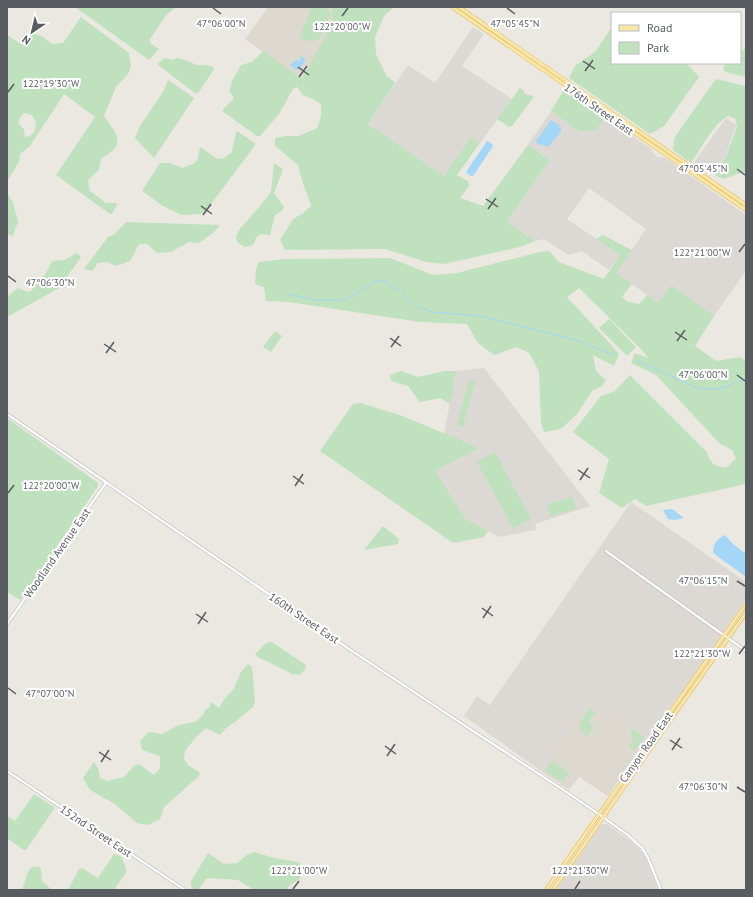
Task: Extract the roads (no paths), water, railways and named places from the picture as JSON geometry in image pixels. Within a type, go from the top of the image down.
[{"type":"main road","name":"176th Street East","points":[[452,7],[746,210]]},
{"type":"main road","name":"176th Street East","points":[[459,7],[746,205]]},
{"type":"main road","points":[[566,86],[578,92],[580,91]]},
{"type":"main road","points":[[689,171],[691,170],[705,176]]},
{"type":"main road","name":"160th Street East","points":[[7,414],[423,698],[599,814],[629,836],[642,848],[648,858],[661,890]]},
{"type":"main road","name":"Woodland Avenue East","points":[[7,624],[106,483]]},
{"type":"main road","points":[[606,551],[746,651]]},
{"type":"main road","name":"Canyon Road East","points":[[546,890],[746,604]]},
{"type":"main road","name":"Canyon Road East","points":[[553,890],[746,613]]},
{"type":"main road","points":[[669,722],[678,706],[676,704]]},
{"type":"main road","name":"152nd Street East","points":[[7,771],[185,890]]},
{"type":"water","points":[[300,56],[305,59],[305,61],[299,70],[297,70],[290,65],[296,60],[300,61]]},
{"type":"water","points":[[551,120],[559,125],[561,132],[548,147],[537,144],[536,141]]},
{"type":"water","points":[[487,141],[493,146],[473,176],[471,176],[466,172]]},
{"type":"water","points":[[672,509],[684,518],[675,520],[668,519],[663,510]]},
{"type":"water","points":[[725,535],[733,544],[746,554],[746,577],[713,553],[716,542]]},
{"type":"waterway","points":[[288,294],[315,300],[347,299],[376,281],[384,281],[401,292],[415,305],[432,312],[481,316],[576,340],[612,354]]},
{"type":"waterway","points":[[636,360],[697,388],[718,389],[738,381],[746,380]]}]
